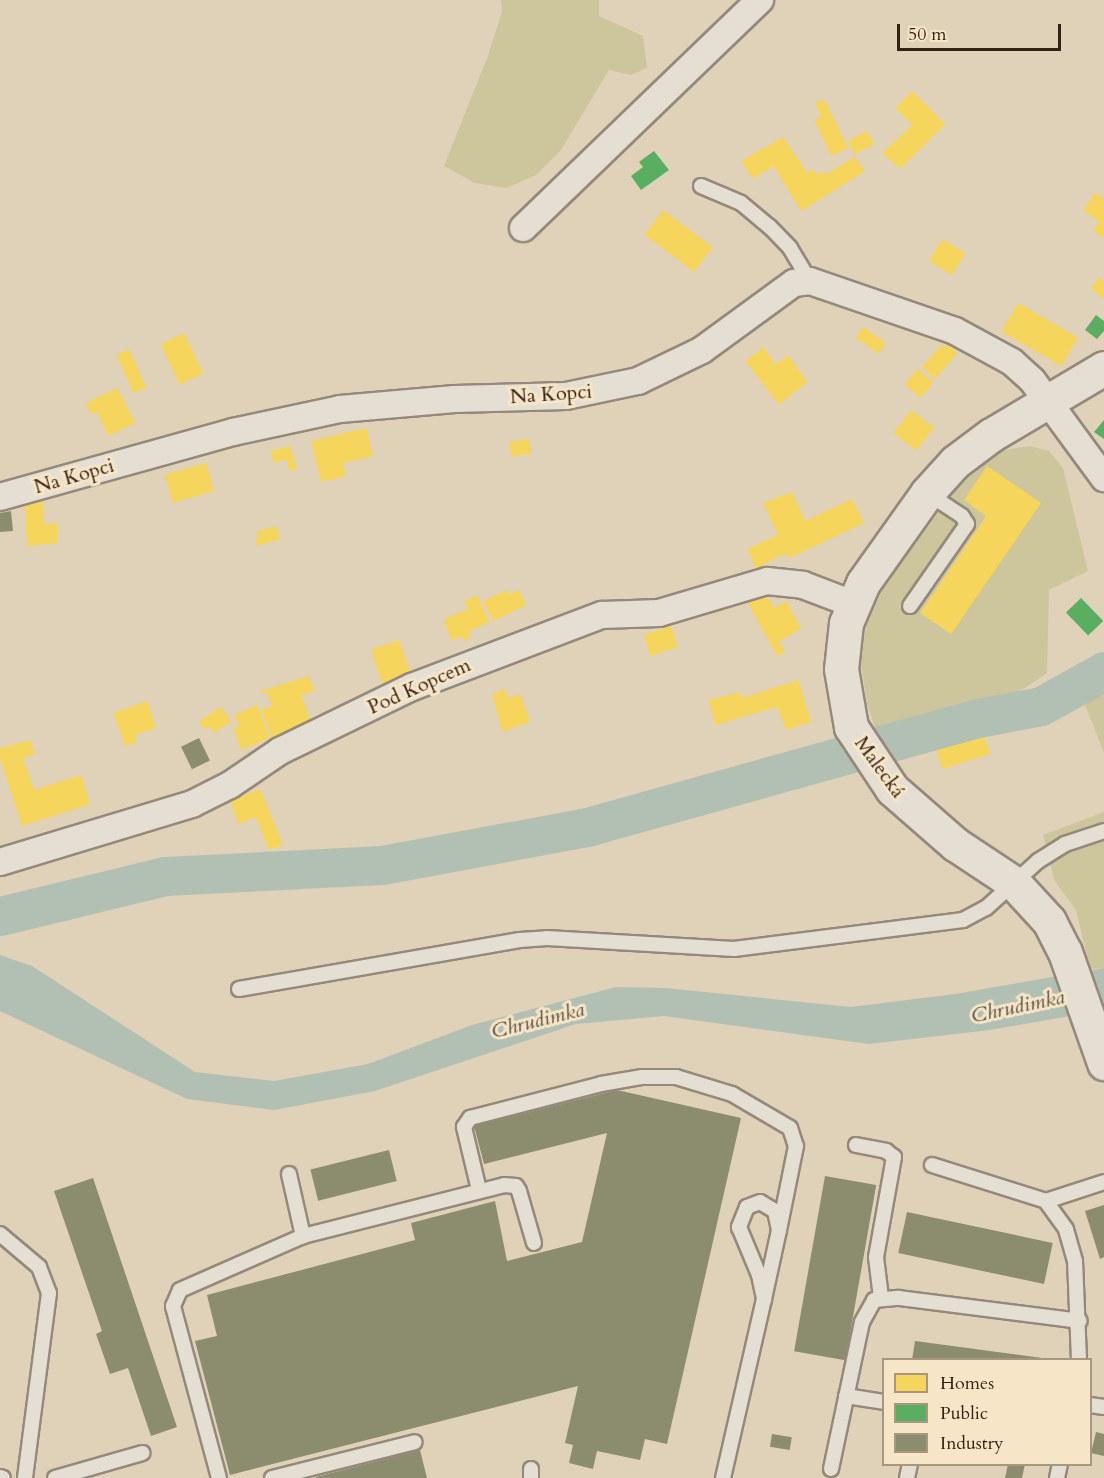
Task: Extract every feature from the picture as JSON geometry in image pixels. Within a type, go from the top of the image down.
[{"type":"street","points":[[523,228],[760,0]]},
{"type":"street","points":[[810,281],[966,336],[1023,370],[1104,478]]},
{"type":"street","name":"Na Kopci","points":[[0,497],[223,435],[330,411],[431,400],[566,396],[639,381],[702,350],[794,283],[810,281]]},
{"type":"street","name":"Malecká","points":[[1099,1048],[1065,951],[1037,904],[1014,883],[926,821],[878,770],[857,740],[844,702],[841,669],[843,638],[853,604],[875,564],[927,492],[975,446],[1104,368]]},
{"type":"street","name":"Pod Kopcem","points":[[0,862],[192,804],[230,785],[280,751],[412,687],[602,615],[659,614],[767,581],[810,587],[853,604]]},
{"type":"lane","points":[[700,186],[729,196],[770,227],[790,248],[810,281]]},
{"type":"lane","points":[[910,606],[967,524],[962,516],[927,492]]},
{"type":"lane","points":[[239,989],[520,940],[548,938],[734,949],[963,920],[986,908],[1038,861],[1065,844],[1104,831]]},
{"type":"lane","points":[[479,1190],[464,1127],[470,1119],[612,1082],[676,1077],[758,1106],[790,1128],[796,1146],[723,1478]]},
{"type":"lane","points":[[856,1146],[886,1151],[894,1157],[876,1257],[881,1298]]},
{"type":"lane","points":[[932,1165],[1046,1201],[1104,1182]]},
{"type":"lane","points":[[289,1174],[303,1236]]},
{"type":"lane","points":[[219,1478],[173,1299],[180,1290],[303,1236],[479,1190],[516,1186],[534,1243]]},
{"type":"lane","points":[[1046,1201],[1071,1241],[1080,1321],[1079,1358]]},
{"type":"lane","points":[[764,1299],[755,1265],[739,1234],[739,1221],[747,1207],[766,1204],[775,1210],[779,1230]]},
{"type":"lane","points":[[0,1234],[39,1268],[49,1293],[25,1478]]},
{"type":"lane","points":[[831,1469],[866,1312],[881,1298],[1032,1312],[1080,1321]]},
{"type":"lane","points":[[846,1396],[882,1402]]},
{"type":"lane","points":[[272,1478],[415,1442]]},
{"type":"lane","points":[[55,1478],[142,1453]]},
{"type":"shaded area","points":[[501,0],[599,0],[599,16],[643,36],[647,68],[630,75],[609,70],[561,150],[536,175],[506,188],[475,183],[444,166],[487,58],[502,12]]},
{"type":"shaded area","points":[[1029,446],[1049,451],[1063,468],[1088,571],[1049,590],[1047,673],[1025,688],[969,712],[879,739],[867,704],[859,652],[872,608],[886,584],[970,469],[998,451]]},
{"type":"shaded area","points":[[1104,694],[1104,753],[1084,702]]},
{"type":"shaded area","points":[[1104,812],[1104,968],[1090,969],[1076,910],[1054,880],[1043,835]]},
{"type":"water","name":"Chrudimka","points":[[0,955],[32,966],[195,1072],[274,1081],[368,1064],[472,1025],[616,987],[665,988],[851,1007],[955,994],[1104,968],[1104,1010],[990,1030],[869,1044],[664,1016],[576,1024],[375,1091],[274,1110],[187,1099],[0,1011]]},
{"type":"building: Homes","points":[[912,91],[945,124],[900,169],[882,153],[912,125],[895,108]]},
{"type":"building: Homes","points":[[824,99],[848,148],[831,156],[814,120],[821,117],[815,103]]},
{"type":"building: Homes","points":[[867,131],[874,144],[855,155],[848,141]]},
{"type":"building: Homes","points":[[783,137],[807,173],[813,169],[817,175],[823,171],[824,175],[854,157],[865,171],[801,211],[773,166],[752,179],[741,161]]},
{"type":"building: Homes","points":[[1095,193],[1104,199],[1103,238],[1093,230],[1099,222],[1083,210]]},
{"type":"building: Homes","points":[[663,210],[713,247],[694,272],[644,235]]},
{"type":"building: Homes","points":[[942,239],[965,253],[952,275],[929,261]]},
{"type":"building: Homes","points":[[1099,277],[1104,281],[1104,300],[1091,288]]},
{"type":"building: Homes","points":[[1018,303],[1078,337],[1061,366],[1002,332]]},
{"type":"building: Homes","points":[[863,327],[886,343],[878,354],[856,338]]},
{"type":"building: Homes","points":[[184,333],[203,374],[179,385],[160,344]]},
{"type":"building: Homes","points":[[948,344],[957,353],[935,379],[922,367],[941,345],[944,348]]},
{"type":"building: Homes","points":[[764,347],[775,365],[788,355],[807,382],[779,405],[745,361]]},
{"type":"building: Homes","points":[[129,349],[146,387],[133,393],[116,355]]},
{"type":"building: Homes","points":[[917,369],[933,382],[921,398],[904,385]]},
{"type":"building: Homes","points":[[117,388],[135,423],[108,436],[97,412],[91,414],[86,403]]},
{"type":"building: Homes","points":[[911,410],[934,428],[916,451],[893,433]]},
{"type":"building: Homes","points":[[366,428],[373,456],[343,463],[346,476],[321,482],[311,441]]},
{"type":"building: Homes","points":[[529,439],[531,454],[511,457],[509,442]]},
{"type":"building: Homes","points":[[290,446],[297,469],[289,471],[286,459],[274,463],[270,451]]},
{"type":"building: Homes","points":[[206,463],[214,491],[173,503],[165,475]]},
{"type":"building: Homes","points":[[987,466],[1041,503],[951,634],[920,613],[986,516],[964,500]]},
{"type":"building: Homes","points":[[792,492],[805,521],[852,499],[864,523],[789,558],[787,554],[779,556],[756,569],[747,549],[778,535],[763,503]]},
{"type":"building: Homes","points":[[42,498],[44,524],[57,523],[57,543],[27,546],[24,500]]},
{"type":"building: Homes","points":[[276,526],[280,539],[256,546],[257,531]]},
{"type":"building: Homes","points":[[762,588],[774,608],[786,601],[801,629],[779,641],[785,652],[777,656],[745,598]]},
{"type":"building: Homes","points":[[507,590],[509,594],[519,590],[526,605],[493,621],[483,601]]},
{"type":"building: Homes","points":[[477,595],[489,622],[468,632],[471,638],[464,641],[461,636],[451,641],[444,619],[468,609],[464,601]]},
{"type":"building: Homes","points":[[671,626],[678,647],[650,656],[643,635]]},
{"type":"building: Homes","points":[[399,640],[411,674],[382,684],[371,650]]},
{"type":"building: Homes","points":[[308,676],[315,691],[301,695],[312,724],[272,738],[261,710],[272,706],[268,694],[258,692]]},
{"type":"building: Homes","points":[[798,680],[811,722],[786,730],[777,707],[715,725],[708,700],[740,692],[742,698]]},
{"type":"building: Homes","points":[[505,689],[508,698],[520,694],[530,722],[502,732],[492,694]]},
{"type":"building: Homes","points":[[147,701],[156,728],[135,735],[137,742],[125,746],[113,713]]},
{"type":"building: Homes","points":[[257,705],[270,738],[241,750],[233,729],[239,726],[234,715]]},
{"type":"building: Homes","points":[[221,707],[231,722],[213,733],[210,726],[204,730],[199,721]]},
{"type":"building: Homes","points":[[982,729],[990,754],[942,769],[934,744]]},
{"type":"building: Homes","points":[[30,740],[35,754],[23,758],[34,790],[81,775],[90,804],[22,826],[0,759],[0,748]]},
{"type":"building: Homes","points":[[260,789],[283,845],[268,850],[256,817],[238,824],[230,801]]},
{"type":"building: Public","points":[[654,151],[669,170],[641,190],[631,176],[643,167],[639,162]]},
{"type":"building: Public","points":[[1096,315],[1104,321],[1104,331],[1097,339],[1085,330]]},
{"type":"building: Public","points":[[1104,420],[1104,439],[1094,432]]},
{"type":"building: Public","points":[[1081,598],[1103,621],[1088,636],[1066,613]]},
{"type":"building: Industry","points":[[11,511],[13,531],[0,532],[0,513]]},
{"type":"building: Industry","points":[[199,738],[210,760],[192,769],[181,747]]},
{"type":"building: Industry","points":[[617,1090],[741,1118],[667,1444],[645,1439],[640,1460],[597,1451],[593,1469],[569,1463],[573,1445],[565,1443],[578,1386],[230,1475],[195,1341],[217,1336],[207,1295],[415,1240],[411,1223],[495,1201],[507,1261],[582,1242],[607,1133],[484,1164],[474,1126]]},
{"type":"building: Industry","points":[[389,1150],[397,1181],[318,1201],[310,1170]]},
{"type":"building: Industry","points":[[825,1176],[876,1185],[845,1360],[794,1351]]},
{"type":"building: Industry","points":[[93,1178],[177,1427],[151,1436],[128,1368],[110,1374],[96,1334],[102,1331],[54,1191]]},
{"type":"building: Industry","points":[[1104,1205],[1104,1257],[1100,1259],[1085,1211]]},
{"type":"building: Industry","points":[[907,1212],[1053,1243],[1044,1284],[898,1253]]},
{"type":"building: Industry","points":[[915,1341],[1042,1358],[912,1358]]},
{"type":"building: Industry","points":[[1096,1432],[1104,1434],[1104,1456],[1092,1453]]},
{"type":"building: Industry","points":[[772,1434],[792,1437],[790,1450],[770,1447]]},
{"type":"building: Industry","points":[[420,1450],[427,1478],[316,1478],[316,1477]]},
{"type":"building: Industry","points":[[1008,1466],[1025,1466],[1022,1478],[1005,1478]]},
{"type":"waterway","points":[[0,916],[165,876],[382,865],[587,827],[973,719],[1041,706],[1104,671]]}]
